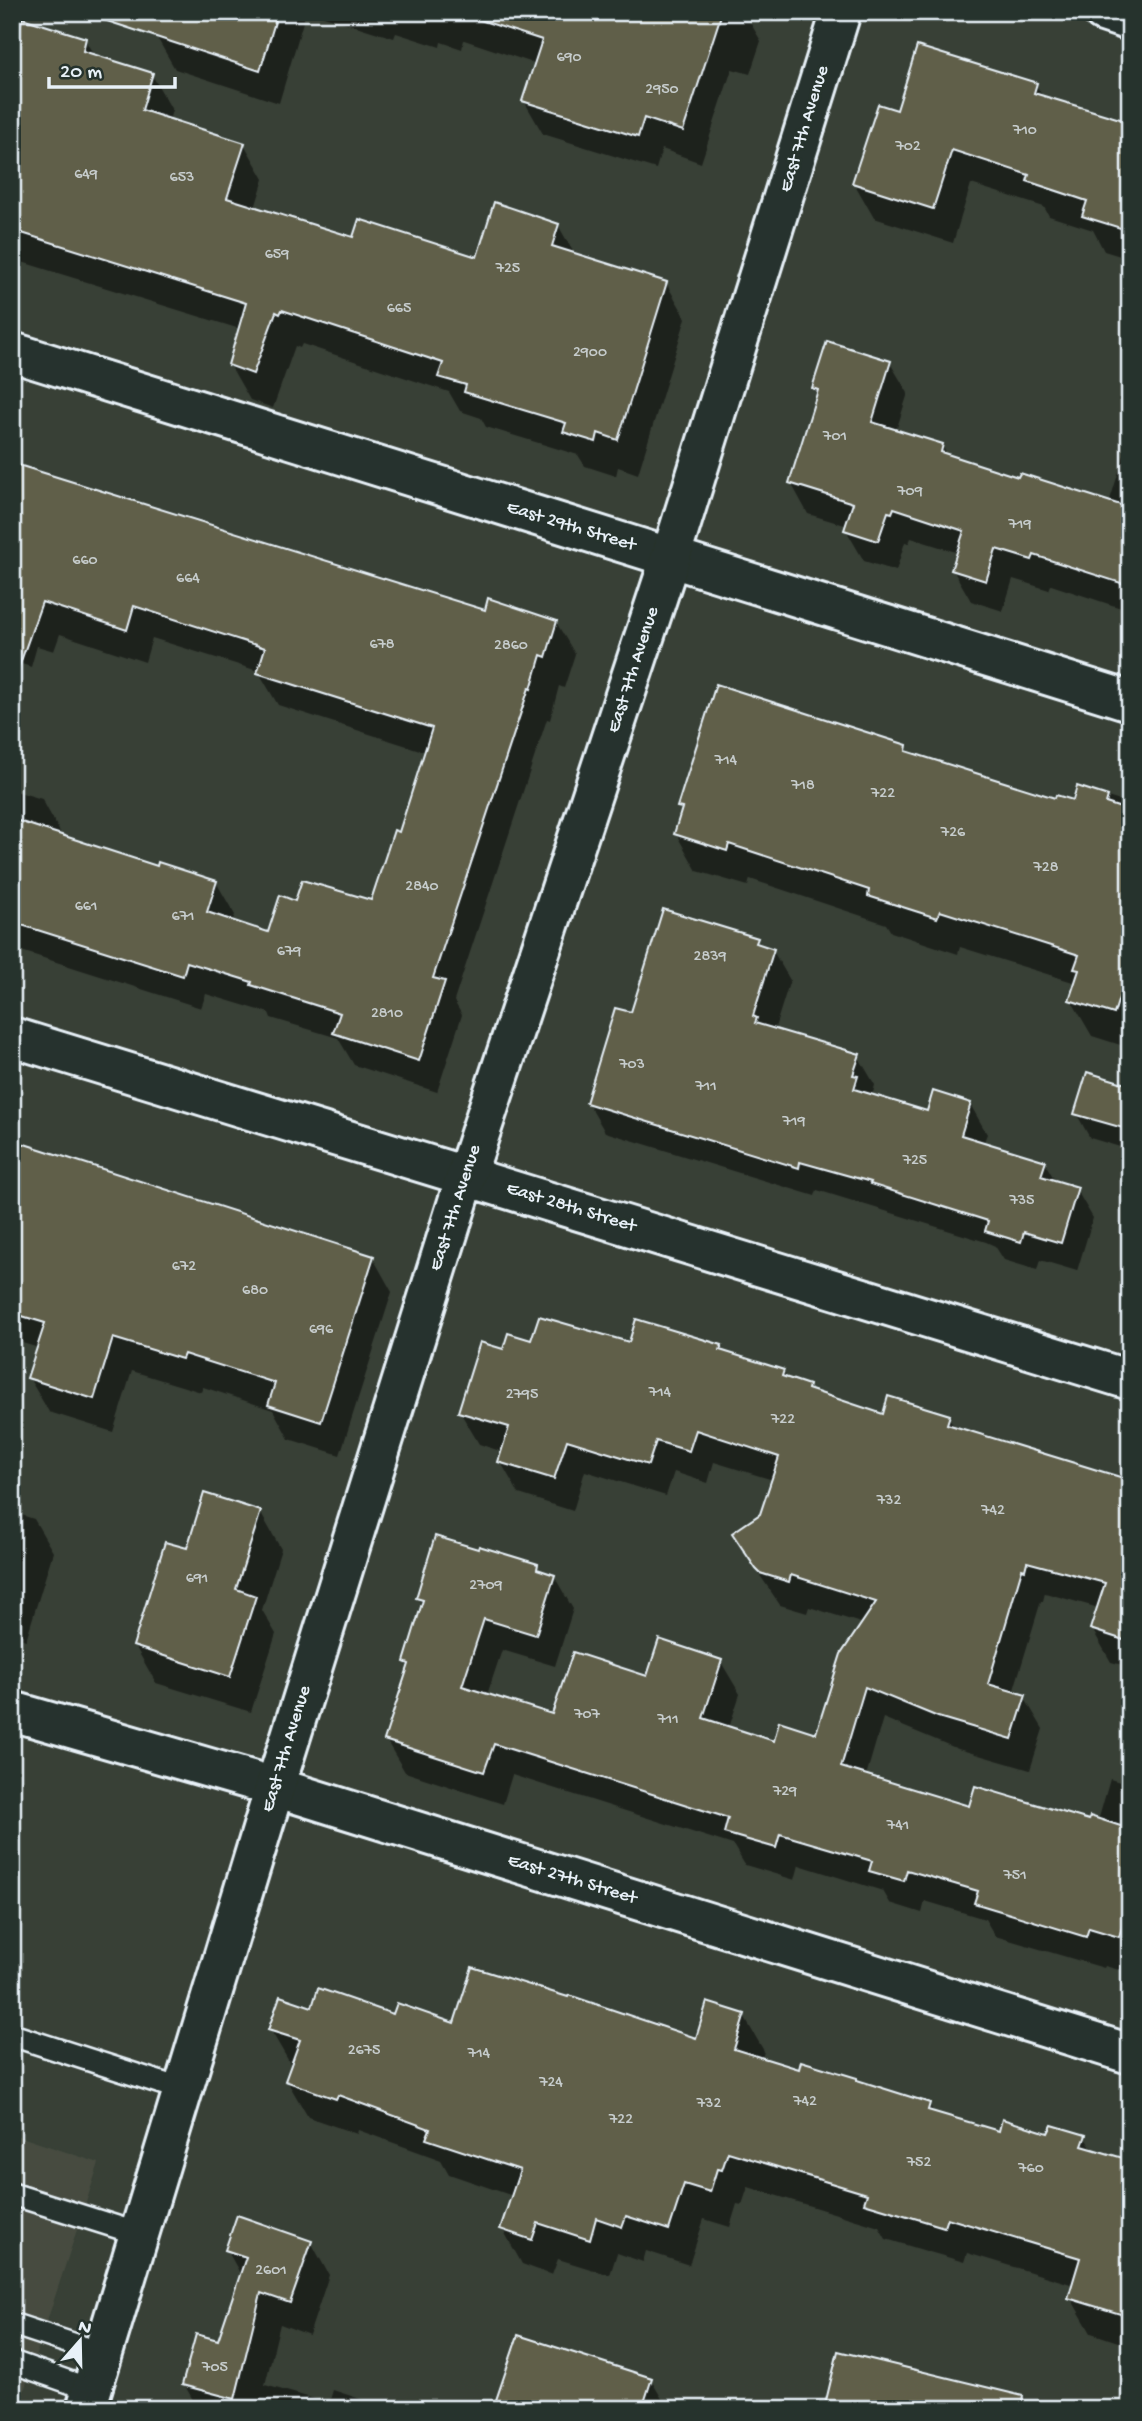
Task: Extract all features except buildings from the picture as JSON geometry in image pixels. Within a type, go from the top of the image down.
[{"type":"street","name":"East 7th Avenue","points":[[93,2384],[275,1787],[466,1176],[670,559],[841,12]]},
{"type":"street","points":[[1103,12],[1130,21]]},
{"type":"street","name":"East 29th Street","points":[[12,352],[1130,701]]},
{"type":"street","name":"East 28th Street","points":[[12,1037],[1130,1380]]},
{"type":"street","name":"East 27th Street","points":[[12,1711],[275,1787],[1130,2054]]},
{"type":"lane","points":[[12,2035],[183,2090]]},
{"type":"lane","points":[[12,2194],[139,2234]]},
{"type":"lane","points":[[12,2325],[93,2384]]},
{"type":"lane","points":[[12,2362],[93,2384]]},
{"type":"shaded area","points":[[12,2134],[99,2163],[18,2409],[12,2409]]}]
